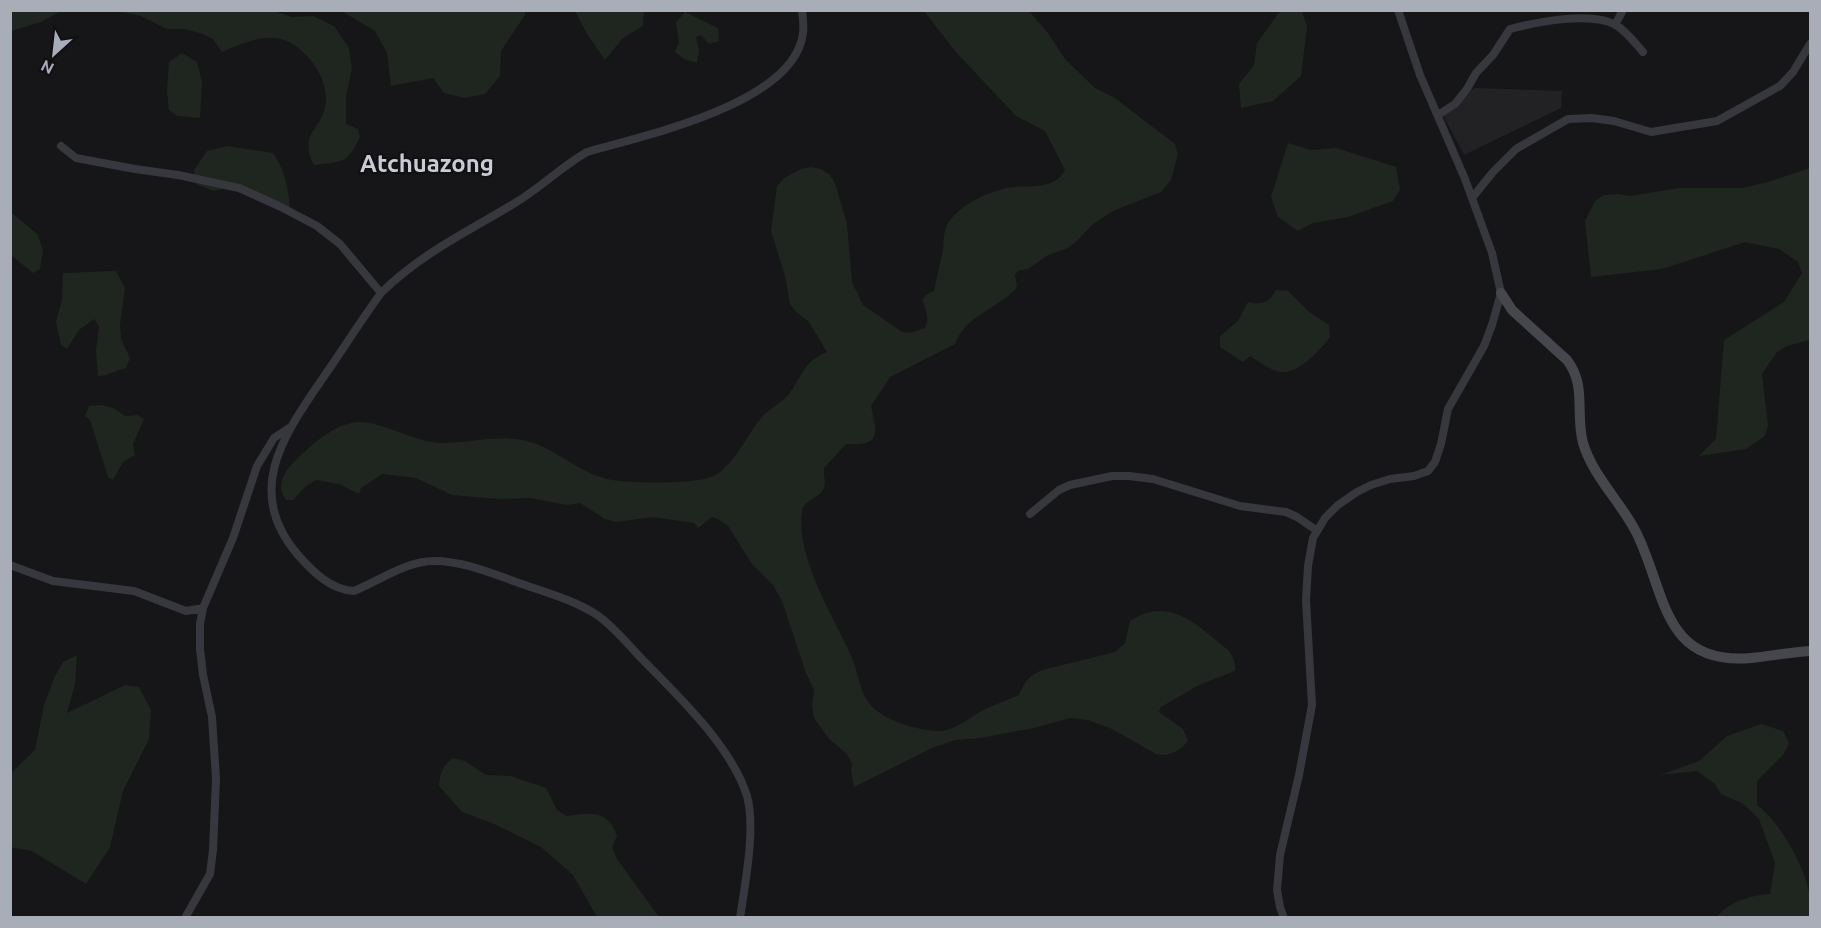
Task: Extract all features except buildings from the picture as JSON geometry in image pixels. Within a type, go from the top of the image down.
[{"type":"street","points":[[740,918],[749,844],[747,798],[741,780],[729,759],[676,693],[599,616],[575,603],[470,566],[451,563],[416,563],[354,591],[343,590],[331,585],[293,550],[274,515],[271,500],[273,471],[290,428],[381,293],[430,253],[518,201],[571,161],[587,153],[715,113],[768,83],[788,65],[799,48],[803,34],[802,10]]},
{"type":"street","points":[[1398,10],[1420,75],[1472,198],[1492,253],[1500,293],[1512,310],[1574,369],[1579,382],[1579,423],[1592,467],[1636,532],[1666,613],[1682,635],[1698,650],[1712,656],[1750,658],[1810,651]]},
{"type":"street","points":[[1615,25],[1623,10]]},
{"type":"street","points":[[1438,115],[1455,104],[1461,97],[1476,73],[1493,55],[1510,29],[1548,20],[1602,21],[1615,25],[1643,52]]},
{"type":"street","points":[[1472,198],[1516,149],[1568,119],[1592,118],[1614,121],[1651,132],[1717,121],[1780,86],[1793,72],[1810,44]]},
{"type":"street","points":[[61,146],[76,158],[239,188],[279,206],[317,226],[340,244],[381,293]]},
{"type":"street","points":[[1284,918],[1277,890],[1278,869],[1311,705],[1307,585],[1311,547],[1316,530],[1338,505],[1357,492],[1390,479],[1414,476],[1428,471],[1436,462],[1448,409],[1484,346],[1500,293]]},
{"type":"street","points":[[185,918],[210,874],[213,850],[216,779],[212,717],[200,649],[200,624],[203,608],[233,538],[257,466],[274,438],[290,428]]},
{"type":"street","points":[[1030,514],[1059,490],[1070,485],[1112,476],[1129,476],[1153,479],[1240,506],[1286,512],[1316,530]]},
{"type":"street","points":[[10,565],[53,580],[134,591],[186,611],[203,608]]},
{"type":"shaded area","points":[[11,10],[61,11],[41,22],[11,31]]},
{"type":"shaded area","points":[[117,11],[273,11],[292,17],[313,16],[334,26],[349,48],[352,69],[346,96],[346,124],[358,129],[360,137],[351,153],[343,160],[314,165],[308,145],[324,111],[325,91],[315,66],[292,43],[281,39],[259,39],[222,52],[213,39],[203,34],[185,29],[167,29],[141,16]]},
{"type":"shaded area","points":[[343,11],[525,11],[525,15],[501,51],[500,76],[485,94],[465,98],[444,93],[433,78],[391,86],[387,53],[375,31]]},
{"type":"shaded area","points":[[575,11],[644,11],[643,26],[623,38],[605,60]]},
{"type":"shaded area","points":[[924,11],[1029,11],[1048,33],[1065,59],[1095,88],[1115,98],[1175,144],[1178,154],[1171,180],[1161,192],[1113,211],[1093,224],[1068,248],[1048,255],[1028,269],[1018,271],[1015,275],[1017,286],[1015,290],[973,320],[960,334],[955,344],[890,377],[871,406],[875,425],[874,437],[865,443],[846,444],[824,468],[823,490],[803,508],[802,530],[810,568],[852,658],[861,688],[867,699],[883,715],[910,726],[928,730],[949,729],[985,709],[1019,695],[1028,680],[1042,670],[1115,652],[1125,643],[1130,621],[1144,614],[1157,611],[1182,616],[1227,649],[1234,659],[1235,671],[1199,685],[1161,707],[1159,712],[1183,729],[1188,741],[1181,748],[1170,754],[1156,754],[1112,729],[1088,720],[1070,718],[1034,728],[955,740],[932,748],[854,787],[852,764],[847,754],[829,739],[814,718],[812,706],[814,690],[782,601],[773,585],[752,564],[728,526],[718,519],[712,517],[698,528],[694,523],[653,517],[616,522],[605,519],[580,503],[567,505],[530,498],[499,499],[452,495],[416,478],[382,474],[361,488],[359,494],[339,484],[316,480],[306,486],[293,500],[286,500],[282,493],[282,481],[292,464],[331,431],[344,425],[360,422],[382,426],[429,442],[451,443],[499,438],[523,440],[543,447],[594,475],[612,480],[671,482],[699,480],[717,474],[731,461],[761,418],[789,394],[808,364],[827,352],[809,322],[790,304],[785,276],[771,231],[777,186],[784,178],[801,169],[811,167],[821,169],[830,175],[835,183],[847,224],[852,282],[863,305],[902,332],[910,333],[925,328],[927,317],[922,300],[934,291],[945,229],[953,216],[983,196],[1007,188],[1039,186],[1054,182],[1065,170],[1045,131],[1016,116],[955,51]]},
{"type":"shaded area","points":[[1280,11],[1302,11],[1307,27],[1301,76],[1273,101],[1241,108],[1239,84],[1254,65],[1257,43]]},
{"type":"shaded area","points":[[685,12],[718,28],[719,41],[709,44],[701,35],[696,37],[699,50],[697,63],[684,59],[675,52],[679,43],[676,22]]},
{"type":"shaded area","points":[[182,53],[197,62],[202,82],[200,118],[177,116],[169,110],[167,91],[169,62]]},
{"type":"shaded area","points":[[1474,88],[1562,91],[1561,108],[1464,155],[1443,115],[1457,107]]},
{"type":"shaded area","points":[[1288,143],[1311,150],[1336,148],[1396,167],[1400,190],[1393,201],[1348,217],[1313,223],[1298,231],[1278,217],[1271,197]]},
{"type":"shaded area","points":[[227,146],[273,153],[285,179],[290,208],[234,187],[213,191],[196,184],[194,170],[207,151]]},
{"type":"shaded area","points":[[1810,168],[1810,340],[1787,346],[1777,352],[1762,374],[1768,425],[1765,436],[1746,449],[1699,456],[1716,439],[1724,340],[1784,302],[1802,273],[1798,262],[1779,249],[1745,242],[1662,269],[1591,277],[1585,221],[1595,201],[1604,195],[1630,196],[1679,188],[1743,188]]},
{"type":"shaded area","points":[[11,212],[38,235],[43,251],[40,269],[33,273],[11,255]]},
{"type":"shaded area","points":[[116,271],[125,288],[120,325],[121,339],[130,358],[126,368],[98,376],[96,350],[99,326],[94,319],[79,330],[67,349],[61,345],[56,322],[62,299],[63,273]]},
{"type":"shaded area","points":[[1276,290],[1288,291],[1308,311],[1329,325],[1330,337],[1301,366],[1287,372],[1272,369],[1250,356],[1243,362],[1220,347],[1220,336],[1238,321],[1248,302],[1265,302]]},
{"type":"shaded area","points":[[102,405],[115,409],[125,416],[137,415],[144,419],[133,444],[135,455],[123,462],[113,480],[108,477],[90,420],[85,416],[89,406]]},
{"type":"shaded area","points":[[77,655],[75,684],[67,713],[125,685],[139,687],[151,710],[149,739],[123,791],[110,847],[86,884],[32,851],[10,847],[11,773],[35,750],[44,705],[55,676],[63,662]]},
{"type":"shaded area","points":[[1761,724],[1783,731],[1789,743],[1784,754],[1757,781],[1757,805],[1766,812],[1783,834],[1798,861],[1808,887],[1811,903],[1810,917],[1717,917],[1727,907],[1741,900],[1770,894],[1775,863],[1759,819],[1742,803],[1721,794],[1715,784],[1697,771],[1660,775],[1699,761],[1727,736]]},
{"type":"shaded area","points":[[453,758],[465,761],[486,775],[510,776],[546,788],[557,810],[567,816],[591,814],[609,821],[617,836],[612,847],[617,859],[659,917],[597,917],[573,875],[541,847],[494,824],[462,812],[439,786],[442,770]]},
{"type":"district","name":"Atchuazong","points":[[427,163]]}]
